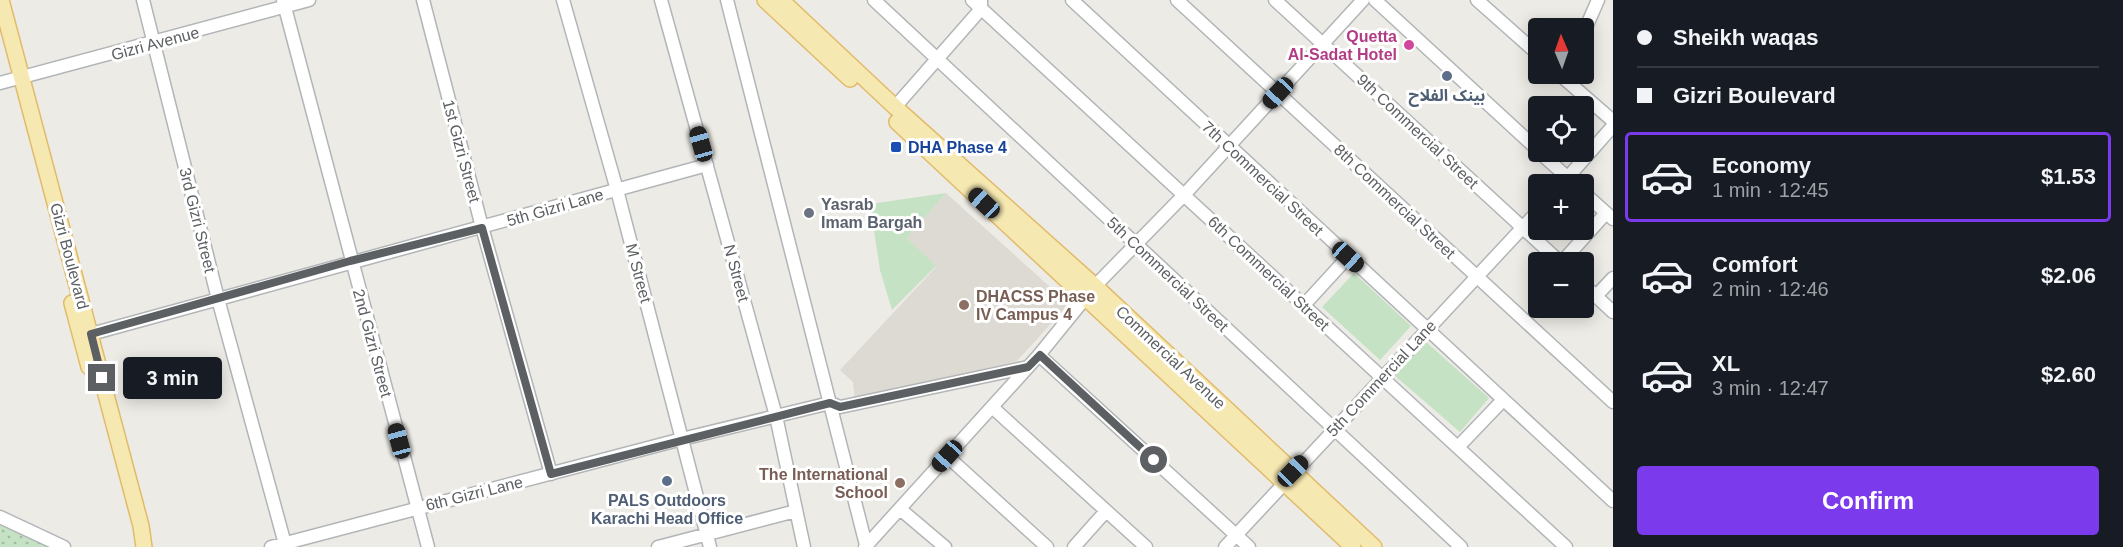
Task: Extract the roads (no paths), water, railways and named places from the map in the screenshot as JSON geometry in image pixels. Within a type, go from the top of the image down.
[{"type":"main road","name":"Gizri Boulevard","points":[[1,0],[12,80],[91,334],[141,525],[144,547]]},
{"type":"main road","name":"Commercial Avenue","points":[[765,0],[1090,291]]},
{"type":"main road","name":"Commercial Avenue","points":[[781,0],[1289,477],[1374,547]]},
{"type":"main road","name":"Gizri Boulevard","points":[[0,26],[12,80],[125,500],[135,547]]},
{"type":"main road","name":"Commercial Avenue","points":[[1289,477],[1353,547]]},
{"type":"street","name":"3rd Gizri Street","points":[[143,0],[218,299],[285,544]]},
{"type":"street","name":"Gizri Avenue","points":[[12,80],[154,44],[284,3],[309,0]]},
{"type":"street","name":"1st Gizri Street","points":[[423,0],[482,228],[551,474]]},
{"type":"street","name":"M Street","points":[[563,0],[617,190],[709,541]]},
{"type":"street","name":"N Street","points":[[661,0],[776,416],[804,547]]},
{"type":"street","points":[[727,0],[866,546]]},
{"type":"street","name":"5th Commercial Street","points":[[874,0],[1461,547]]},
{"type":"street","name":"7th Commercial Street","points":[[1072,0],[1613,501]]},
{"type":"street","name":"8th Commercial Street","points":[[1177,0],[1613,402]]},
{"type":"street","name":"9th Commercial Street","points":[[1275,0],[1550,252]]},
{"type":"street","points":[[866,546],[1040,355],[1090,291],[1184,195],[1363,0]]},
{"type":"street","points":[[1375,0],[1528,141]]},
{"type":"street","points":[[1477,0],[1528,45]]},
{"type":"street","points":[[1491,13],[1497,0]]},
{"type":"street","points":[[1590,18],[1598,0]]},
{"type":"street","name":"2nd Gizri Street","points":[[284,3],[350,261],[428,547]]},
{"type":"street","points":[[895,107],[937,58],[978,3]]},
{"type":"street","name":"6th Commercial Street","points":[[978,3],[1566,547]]},
{"type":"street","points":[[1573,84],[1613,121]]},
{"type":"street","points":[[1574,174],[1613,126]]},
{"type":"street","points":[[1549,162],[1561,174]]},
{"type":"street","name":"5th Gizri Lane","points":[[91,334],[350,261],[482,228],[707,165]]},
{"type":"street","points":[[1572,252],[1610,216],[1594,202]]},
{"type":"street","name":"5th Commercial Lane","points":[[1225,547],[1528,222]]},
{"type":"street","points":[[1304,305],[1348,257]]},
{"type":"street","points":[[1613,278],[1596,296],[1613,312]]},
{"type":"street","points":[[1040,355],[1249,547]]},
{"type":"street","name":"6th Gizri Lane","points":[[271,547],[682,439],[830,403],[840,407],[1028,367]]},
{"type":"street","points":[[1458,447],[1503,400]]},
{"type":"street","points":[[992,407],[1146,547]]},
{"type":"street","points":[[947,456],[1047,547]]},
{"type":"street","points":[[900,508],[945,547]]},
{"type":"street","points":[[658,547],[709,541],[796,511]]},
{"type":"street","points":[[1074,547],[1106,511]]},
{"type":"street","points":[[0,517],[64,547]]},
{"type":"place","name":"Quetta Al-Sadat Hotel","points":[[1409,45]]},
{"type":"place","name":"بینک الفلاح","points":[[1447,76]]},
{"type":"place","name":"DHA Phase 4","points":[[896,147]]},
{"type":"place","name":"Yasrab Imam Bargah","points":[[809,213]]},
{"type":"place","name":"DHACSS Phase IV Campus 4","points":[[964,305]]},
{"type":"place","name":"PALS Outdoors Karachi Head Office","points":[[667,481]]},
{"type":"place","name":"The International School","points":[[900,483]]}]
